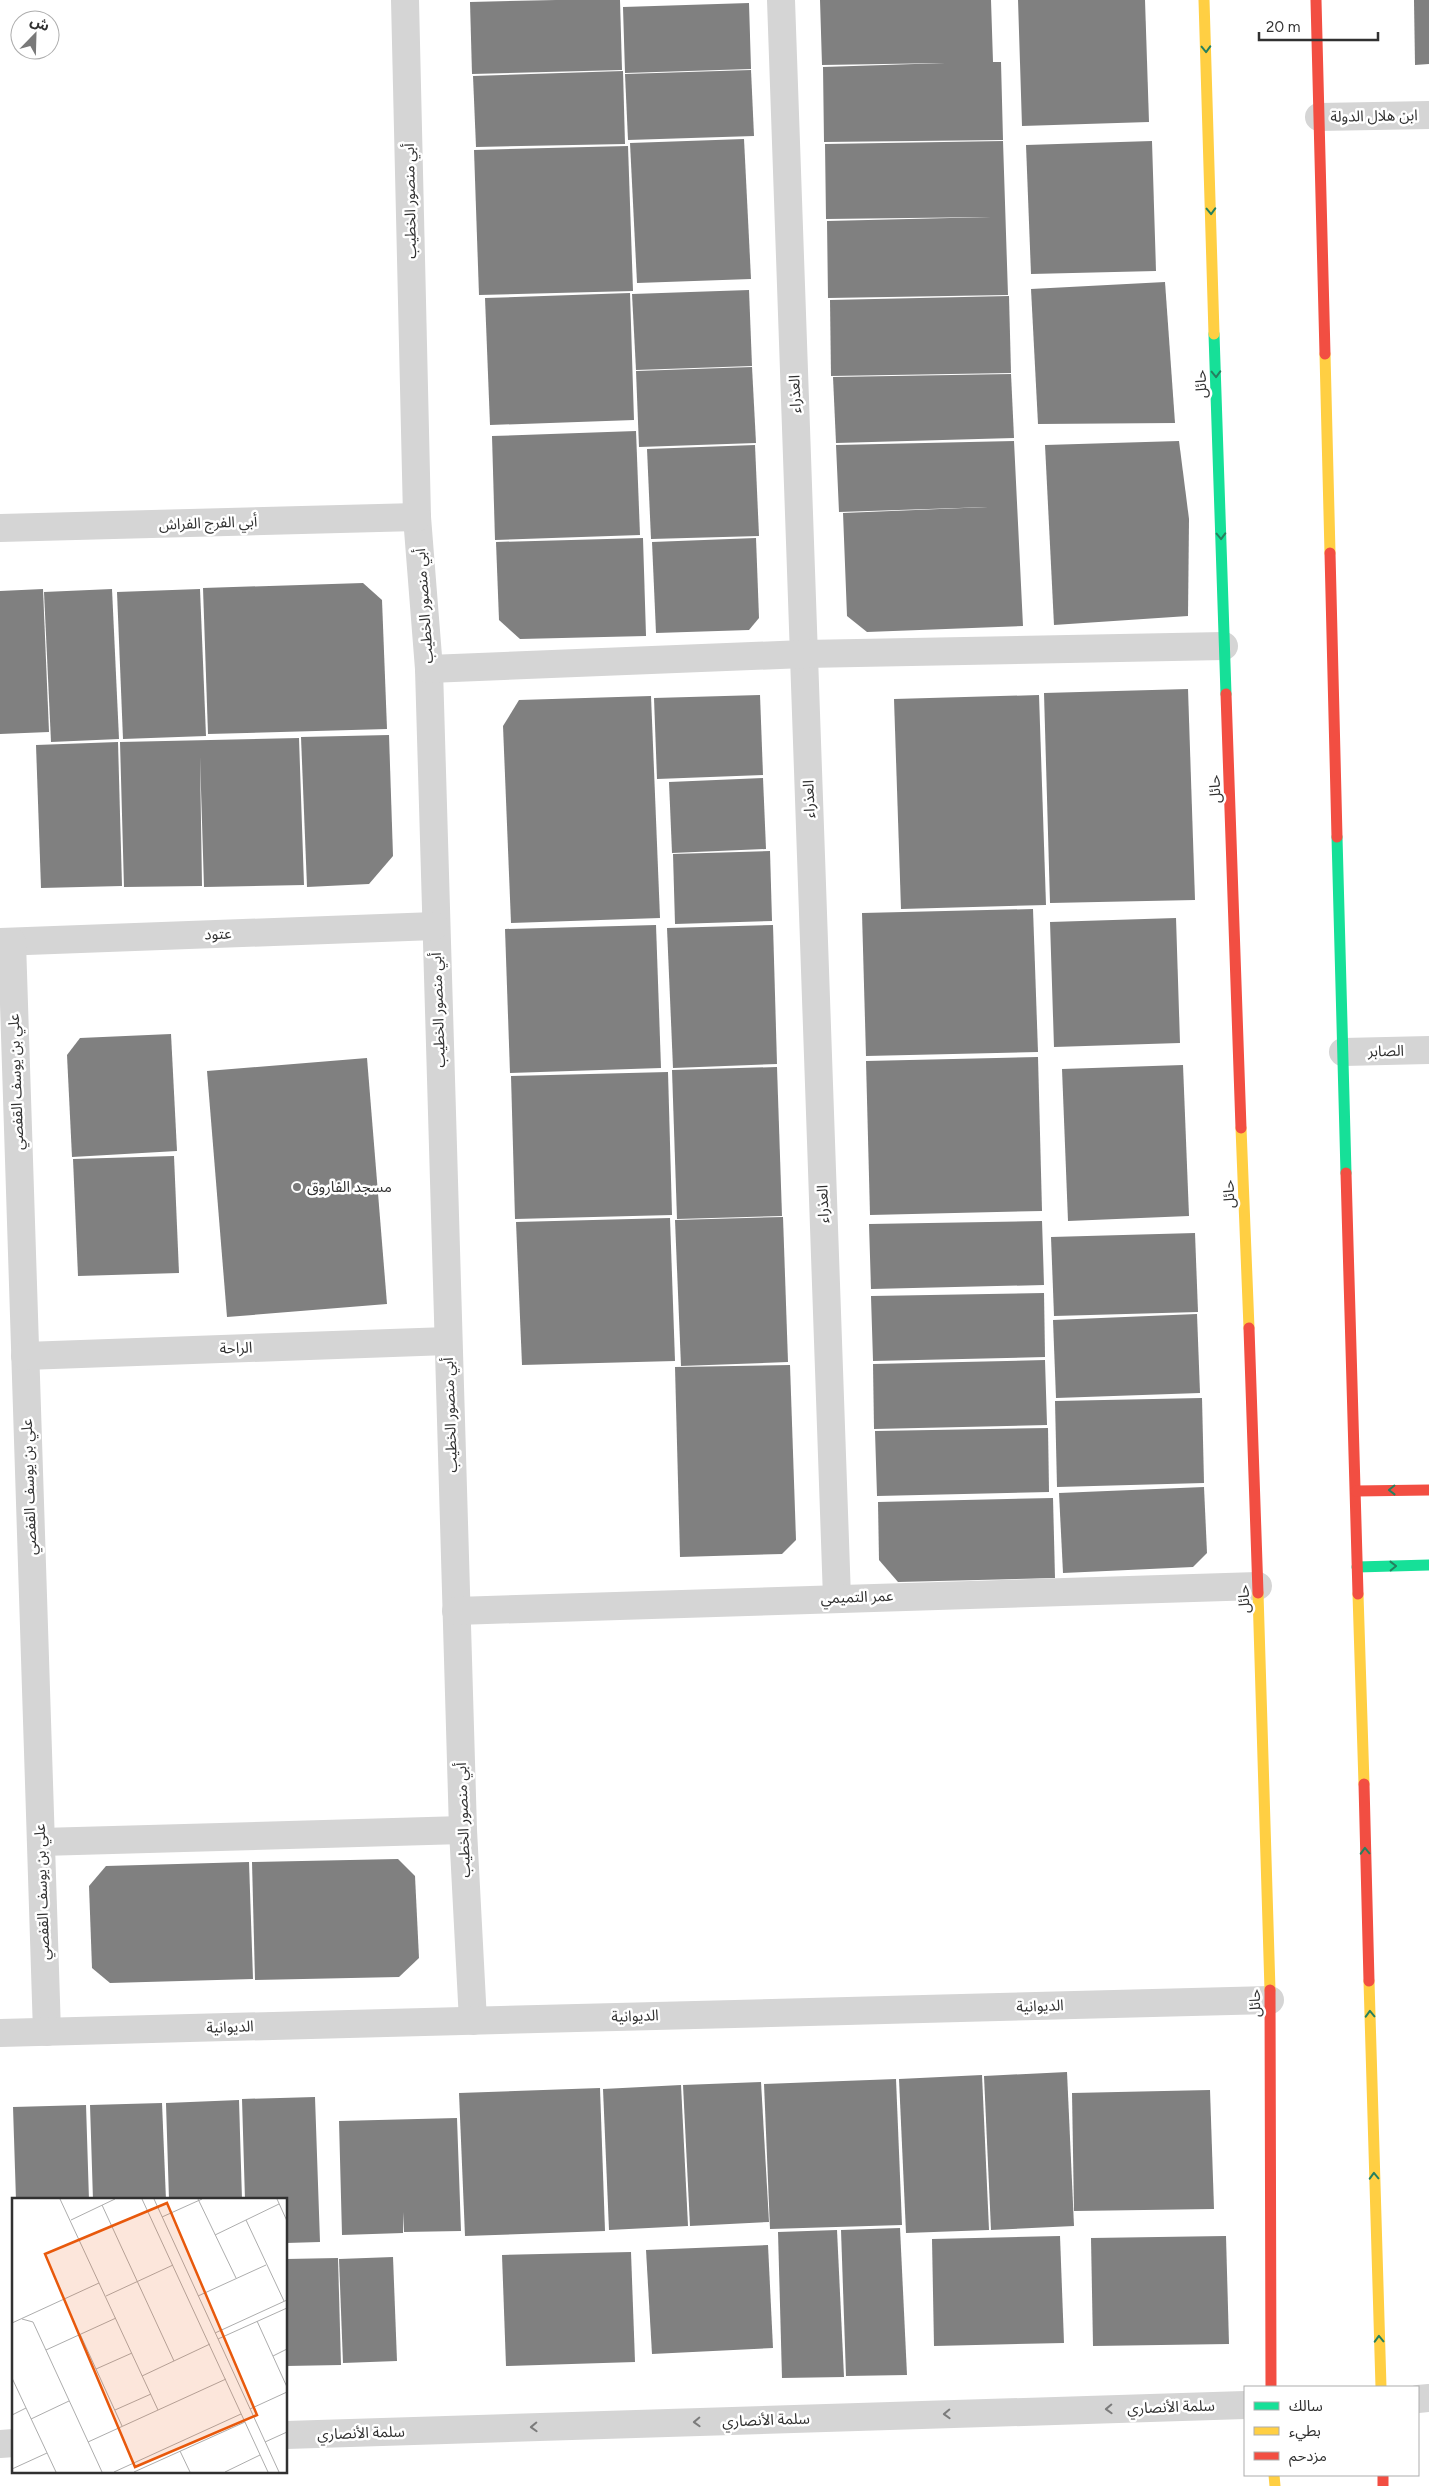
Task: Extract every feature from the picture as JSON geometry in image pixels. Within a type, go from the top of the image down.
[{"type":"street","name":"أبي منصور الخطيب","points":[[405,0],[417,517],[428,669],[463,1830],[473,2020]]},
{"type":"street","name":"العذراء","points":[[782,0],[837,1598]]},
{"type":"street","name":"حائل","points":[[1204,0],[1224,646],[1258,1586],[1270,2000],[1271,2386]]},
{"type":"street","points":[[1316,0],[1357,1567],[1381,2386]]},
{"type":"street","name":"ابن هلال الدولة","points":[[1319,117],[1429,115]]},
{"type":"street","name":"أبي الفرج الفراش","points":[[0,528],[417,517]]},
{"type":"street","points":[[428,669],[804,654],[1224,646]]},
{"type":"street","name":"عتود","points":[[6,942],[435,926]]},
{"type":"street","name":"علي بن يوسف القفصي","points":[[6,942],[25,1356],[46,2032]]},
{"type":"street","name":"الصابر","points":[[1343,1052],[1429,1050]]},
{"type":"street","name":"الراحة","points":[[25,1356],[448,1341]]},
{"type":"street","points":[[1356,1491],[1429,1490]]},
{"type":"street","points":[[1357,1567],[1429,1565]]},
{"type":"street","name":"عمر التميمي","points":[[456,1611],[1258,1586]]},
{"type":"street","points":[[41,1842],[463,1830]]},
{"type":"street","name":"الديوانية","points":[[0,2033],[1270,2000]]},
{"type":"street","name":"سلمة الأنصاري","points":[[288,2435],[1244,2405]]},
{"type":"building","points":[[620,0],[622,70],[472,74],[470,2]]},
{"type":"building","points":[[820,0],[991,0],[993,62],[1001,62],[1003,140],[824,142],[823,67],[945,63],[822,65]]},
{"type":"building","points":[[1018,0],[1145,0],[1149,122],[1022,126]]},
{"type":"building","points":[[1414,0],[1429,0],[1429,64],[1415,65]]},
{"type":"building","points":[[749,3],[751,69],[625,73],[623,7]]},
{"type":"building","points":[[751,70],[754,136],[628,140],[625,74]]},
{"type":"building","points":[[623,71],[625,144],[476,147],[473,76]]},
{"type":"building","points":[[744,139],[751,279],[637,283],[630,143]]},
{"type":"building","points":[[1003,141],[1008,295],[828,298],[827,221],[991,217],[826,219],[825,144]]},
{"type":"building","points":[[1152,141],[1156,271],[1031,274],[1026,145]]},
{"type":"building","points":[[628,146],[633,291],[479,295],[474,150]]},
{"type":"building","points":[[1165,282],[1175,423],[1038,424],[1031,289]]},
{"type":"building","points":[[749,290],[752,366],[636,370],[632,294]]},
{"type":"building","points":[[630,293],[634,420],[490,425],[485,298]]},
{"type":"building","points":[[1009,296],[1011,373],[831,376],[830,300]]},
{"type":"building","points":[[752,367],[756,443],[639,447],[636,371]]},
{"type":"building","points":[[1011,374],[1014,438],[836,443],[833,377]]},
{"type":"building","points":[[636,431],[640,535],[495,540],[492,436]]},
{"type":"building","points":[[1014,441],[1023,626],[867,632],[847,616],[843,513],[988,507],[839,512],[836,445]]},
{"type":"building","points":[[1179,441],[1189,519],[1188,616],[1054,625],[1045,445]]},
{"type":"building","points":[[755,445],[759,536],[651,539],[647,449]]},
{"type":"building","points":[[643,538],[646,636],[520,639],[499,620],[496,542]]},
{"type":"building","points":[[756,538],[759,618],[749,630],[656,633],[652,542]]},
{"type":"building","points":[[363,583],[382,600],[387,729],[208,734],[203,588]]},
{"type":"building","points":[[43,589],[49,732],[0,734],[0,591]]},
{"type":"building","points":[[112,589],[119,739],[51,742],[44,592]]},
{"type":"building","points":[[200,589],[206,736],[123,739],[117,592]]},
{"type":"building","points":[[1188,689],[1195,900],[1050,903],[1044,693]]},
{"type":"building","points":[[760,695],[763,775],[657,779],[654,698]]},
{"type":"building","points":[[1039,695],[1046,905],[901,909],[894,699]]},
{"type":"building","points":[[651,696],[660,918],[511,923],[503,726],[519,700]]},
{"type":"building","points":[[389,735],[393,856],[369,884],[307,887],[301,737]]},
{"type":"building","points":[[299,738],[304,885],[204,887],[200,757],[202,886],[124,887],[120,742]]},
{"type":"building","points":[[118,742],[122,886],[41,888],[36,745]]},
{"type":"building","points":[[763,778],[766,849],[672,853],[669,782]]},
{"type":"building","points":[[770,851],[772,921],[675,924],[673,854]]},
{"type":"building","points":[[1033,909],[1038,1052],[866,1056],[862,913]]},
{"type":"building","points":[[1176,918],[1180,1043],[1054,1047],[1050,922]]},
{"type":"building","points":[[656,925],[661,1068],[510,1073],[505,929]]},
{"type":"building","points":[[773,925],[777,1064],[673,1068],[667,928]]},
{"type":"building","points":[[171,1034],[177,1151],[72,1157],[67,1055],[80,1038]]},
{"type":"building","points":[[1038,1057],[1042,1211],[870,1215],[866,1061]]},
{"type":"building","name":"مسجد الفاروق","points":[[367,1058],[387,1304],[227,1317],[207,1071]]},
{"type":"building","points":[[1183,1065],[1189,1216],[1068,1221],[1062,1069]]},
{"type":"building","points":[[777,1067],[782,1216],[677,1219],[672,1070]]},
{"type":"building","points":[[668,1072],[672,1215],[515,1219],[511,1076]]},
{"type":"building","points":[[174,1156],[179,1273],[78,1276],[73,1159]]},
{"type":"building","points":[[783,1217],[788,1362],[681,1366],[675,1220]]},
{"type":"building","points":[[670,1218],[675,1361],[522,1365],[516,1222]]},
{"type":"building","points":[[1042,1221],[1044,1285],[871,1289],[869,1224]]},
{"type":"building","points":[[1195,1233],[1198,1312],[1054,1316],[1051,1237]]},
{"type":"building","points":[[1044,1293],[1045,1357],[873,1361],[871,1296]]},
{"type":"building","points":[[1197,1314],[1200,1393],[1056,1398],[1053,1320]]},
{"type":"building","points":[[1045,1360],[1047,1425],[874,1429],[873,1364]]},
{"type":"building","points":[[790,1365],[796,1540],[782,1554],[680,1557],[675,1367]]},
{"type":"building","points":[[1202,1398],[1204,1483],[1057,1487],[1055,1401]]},
{"type":"building","points":[[1048,1428],[1049,1492],[877,1496],[875,1431]]},
{"type":"building","points":[[1204,1487],[1207,1553],[1193,1567],[1063,1573],[1059,1493]]},
{"type":"building","points":[[1053,1498],[1055,1578],[898,1582],[879,1560],[878,1502]]},
{"type":"building","points":[[398,1859],[415,1876],[419,1958],[399,1977],[255,1980],[252,1862]]},
{"type":"building","points":[[249,1862],[253,1979],[110,1983],[92,1968],[89,1886],[106,1866]]},
{"type":"building","points":[[1067,2072],[1074,2226],[991,2230],[984,2076]]},
{"type":"building","points":[[982,2075],[989,2230],[906,2233],[899,2079]]},
{"type":"building","points":[[896,2079],[902,2225],[770,2229],[764,2084]]},
{"type":"building","points":[[761,2082],[769,2222],[690,2226],[683,2085]]},
{"type":"building","points":[[681,2085],[688,2226],[609,2230],[603,2089]]},
{"type":"building","points":[[600,2088],[605,2231],[465,2236],[459,2093]]},
{"type":"building","points":[[1210,2090],[1214,2209],[1074,2211],[1072,2093]]},
{"type":"building","points":[[315,2097],[320,2242],[288,2243],[288,2198],[245,2198],[242,2099]]},
{"type":"building","points":[[239,2100],[242,2198],[169,2198],[166,2103]]},
{"type":"building","points":[[162,2103],[166,2198],[93,2198],[90,2105]]},
{"type":"building","points":[[86,2105],[89,2198],[16,2198],[13,2107]]},
{"type":"building","points":[[457,2118],[461,2231],[404,2232],[403,2212],[403,2233],[342,2235],[339,2121]]},
{"type":"building","points":[[900,2228],[907,2375],[846,2376],[841,2230]]},
{"type":"building","points":[[837,2230],[844,2377],[782,2378],[778,2232]]},
{"type":"building","points":[[1060,2236],[1064,2343],[934,2346],[932,2239]]},
{"type":"building","points":[[1226,2236],[1229,2344],[1093,2346],[1091,2238]]},
{"type":"building","points":[[768,2245],[773,2348],[652,2354],[646,2250]]},
{"type":"building","points":[[631,2252],[635,2362],[506,2366],[502,2255]]},
{"type":"building","points":[[393,2257],[397,2361],[343,2363],[339,2259]]},
{"type":"building","points":[[338,2258],[341,2365],[288,2366],[288,2259]]},
{"type":"traffic: fast","points":[[1214,334],[1226,694]]},
{"type":"traffic: fast","points":[[1337,837],[1346,1173]]},
{"type":"traffic: fast","points":[[1357,1567],[1429,1565]]},
{"type":"traffic: slow","points":[[1204,0],[1214,334]]},
{"type":"traffic: slow","points":[[1325,354],[1330,553]]},
{"type":"traffic: slow","points":[[1241,1128],[1249,1328]]},
{"type":"traffic: slow","points":[[1258,1593],[1270,1990]]},
{"type":"traffic: slow","points":[[1358,1594],[1364,1784]]},
{"type":"traffic: slow","points":[[1369,1981],[1381,2386]]},
{"type":"traffic: slow","points":[[1274,2476],[1275,2486]]},
{"type":"traffic: jam","points":[[1316,0],[1325,354]]},
{"type":"traffic: jam","points":[[1330,553],[1337,837]]},
{"type":"traffic: jam","points":[[1226,694],[1241,1128]]},
{"type":"traffic: jam","points":[[1346,1173],[1358,1594]]},
{"type":"traffic: jam","points":[[1249,1328],[1258,1593]]},
{"type":"traffic: jam","points":[[1356,1491],[1429,1490]]},
{"type":"traffic: jam","points":[[1364,1784],[1369,1981]]},
{"type":"traffic: jam","points":[[1270,1990],[1271,2386]]},
{"type":"traffic: jam","points":[[1383,2476],[1383,2486]]},
{"type":"place","name":"مسجد الفاروق","points":[[297,1187]]}]
